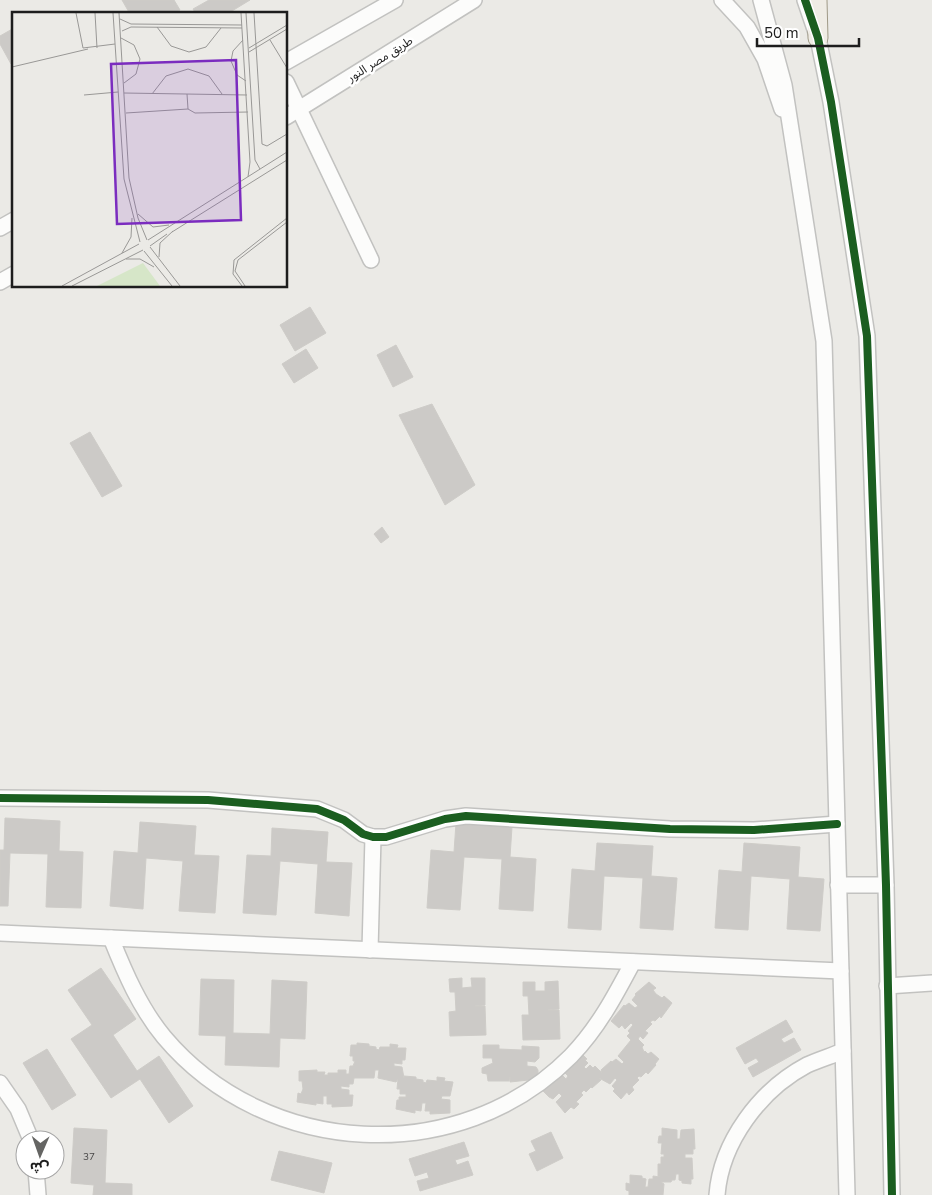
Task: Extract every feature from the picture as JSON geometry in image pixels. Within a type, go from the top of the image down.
[{"type":"main road","points":[[817,0],[818,38]]},
{"type":"street","points":[[288,61],[395,0]]},
{"type":"street","name":"طريق مصر النور","points":[[288,116],[474,0]]},
{"type":"street","points":[[722,0],[747,27],[765,59],[775,93],[792,131]]},
{"type":"street","points":[[761,0],[774,42],[792,131],[824,342],[847,1195]]},
{"type":"street","points":[[805,0],[818,38],[832,102],[867,336],[886,885],[892,1195]]},
{"type":"street","points":[[288,86],[371,260]]},
{"type":"street","points":[[0,228],[12,221]]},
{"type":"street","points":[[0,282],[12,275]]},
{"type":"street","points":[[0,798],[208,800],[318,809],[344,820],[363,834],[373,837],[386,836],[445,819],[466,816],[670,829],[754,830],[837,824]]},
{"type":"street","points":[[370,950],[373,837]]},
{"type":"street","points":[[838,885],[886,885]]},
{"type":"street","points":[[0,933],[841,971]]},
{"type":"street","points":[[111,938],[132,990],[164,1037],[205,1077],[253,1107],[298,1124],[363,1136],[420,1133],[476,1118],[526,1092],[571,1056],[595,1027],[607,1012],[633,962]]},
{"type":"street","points":[[887,986],[932,983]]},
{"type":"street","points":[[716,1195],[729,1148],[748,1115],[783,1082],[807,1065],[843,1051]]},
{"type":"street","points":[[0,1083],[18,1109],[27,1130]]},
{"type":"street","points":[[37,1180],[38,1195]]},
{"type":"building","points":[[122,0],[174,0],[180,10],[177,12],[129,12]]},
{"type":"building","points":[[209,0],[250,0],[230,12],[195,12],[193,9]]},
{"type":"building","points":[[12,29],[11,64],[0,44],[0,36]]},
{"type":"building","points":[[310,307],[326,333],[295,351],[280,325]]},
{"type":"building","points":[[396,345],[413,377],[393,387],[377,355]]},
{"type":"building","points":[[306,349],[318,368],[294,383],[282,364]]},
{"type":"building","points":[[432,404],[475,485],[445,505],[399,415]]},
{"type":"building","points":[[90,432],[122,486],[102,497],[70,443]]},
{"type":"building","points":[[382,527],[389,537],[381,543],[374,534]]},
{"type":"building","points":[[5,818],[60,821],[59,851],[83,852],[81,908],[46,907],[48,854],[10,853],[8,906],[0,906],[0,850],[4,850]]},
{"type":"building","points":[[140,822],[196,826],[194,855],[219,856],[215,913],[179,911],[183,861],[146,858],[143,909],[110,906],[114,851],[138,853]]},
{"type":"building","points":[[456,823],[512,827],[510,857],[536,859],[533,911],[499,909],[502,859],[464,857],[460,910],[427,908],[431,850],[454,852]]},
{"type":"building","points":[[272,828],[328,832],[326,862],[352,863],[349,916],[315,913],[318,864],[280,861],[276,915],[243,913],[247,855],[271,856]]},
{"type":"building","points":[[597,843],[653,846],[651,876],[677,878],[673,930],[640,928],[643,878],[604,876],[601,930],[568,928],[572,869],[595,871]]},
{"type":"building","points":[[744,843],[800,847],[798,877],[824,879],[820,931],[787,929],[790,879],[751,876],[748,930],[715,928],[719,870],[742,872]]},
{"type":"building","points":[[101,968],[136,1019],[113,1035],[137,1071],[159,1056],[193,1106],[169,1123],[140,1079],[111,1098],[71,1039],[92,1025],[68,990]]},
{"type":"building","points":[[462,978],[462,988],[472,987],[471,978],[485,978],[485,1005],[475,1006],[485,1006],[486,1035],[450,1036],[449,1012],[456,1011],[455,992],[450,992],[449,979]]},
{"type":"building","points":[[201,979],[234,980],[233,1033],[270,1034],[272,980],[307,982],[305,1039],[280,1038],[279,1067],[225,1065],[226,1036],[199,1035]]},
{"type":"building","points":[[558,981],[559,1009],[548,1010],[559,1010],[560,1039],[523,1040],[522,1015],[529,1015],[528,996],[523,996],[523,982],[535,982],[535,991],[545,991],[545,982]]},
{"type":"building","points":[[649,982],[656,988],[653,990],[656,994],[662,998],[664,996],[672,1003],[661,1018],[660,1016],[655,1021],[650,1022],[652,1024],[645,1031],[648,1033],[643,1039],[640,1036],[638,1039],[644,1045],[642,1047],[644,1052],[648,1054],[651,1052],[659,1059],[656,1065],[648,1074],[646,1072],[641,1077],[639,1076],[637,1078],[639,1080],[632,1087],[634,1090],[629,1095],[627,1092],[621,1099],[613,1091],[615,1089],[612,1086],[617,1080],[615,1078],[610,1084],[599,1078],[601,1080],[592,1088],[581,1093],[583,1095],[576,1102],[579,1104],[574,1109],[571,1107],[565,1113],[556,1102],[562,1096],[559,1093],[553,1099],[549,1097],[543,1091],[548,1086],[546,1085],[560,1073],[566,1079],[568,1076],[563,1071],[580,1052],[587,1059],[585,1060],[588,1063],[584,1067],[586,1069],[590,1065],[593,1068],[595,1066],[602,1073],[601,1070],[611,1061],[616,1059],[622,1064],[624,1062],[618,1056],[631,1040],[627,1036],[630,1033],[628,1031],[633,1025],[631,1023],[625,1029],[622,1025],[619,1028],[611,1021],[624,1005],[629,1003],[635,1008],[638,1006],[632,1000],[635,994]]},
{"type":"building","points":[[786,1020],[793,1032],[781,1039],[784,1043],[794,1038],[801,1050],[753,1077],[748,1068],[759,1062],[756,1058],[745,1064],[736,1048]]},
{"type":"building","points":[[357,1043],[369,1044],[369,1046],[376,1047],[379,1050],[380,1047],[390,1047],[390,1044],[398,1045],[397,1048],[406,1048],[405,1060],[402,1060],[402,1064],[394,1063],[394,1066],[402,1067],[404,1078],[404,1076],[416,1077],[416,1079],[423,1080],[426,1083],[427,1080],[437,1081],[437,1077],[445,1078],[444,1081],[453,1082],[450,1096],[442,1096],[441,1099],[450,1100],[450,1113],[430,1114],[430,1111],[425,1111],[426,1103],[422,1103],[421,1111],[415,1110],[415,1113],[396,1109],[399,1097],[406,1097],[406,1094],[400,1094],[400,1089],[397,1089],[398,1079],[396,1082],[378,1078],[379,1070],[375,1070],[374,1078],[354,1078],[353,1084],[349,1084],[349,1087],[341,1086],[341,1089],[349,1090],[349,1095],[353,1095],[352,1106],[332,1107],[332,1104],[327,1104],[327,1096],[323,1096],[323,1104],[316,1103],[316,1105],[297,1102],[298,1093],[301,1094],[303,1089],[302,1081],[299,1081],[299,1071],[317,1070],[317,1072],[325,1072],[324,1075],[328,1075],[328,1073],[338,1073],[338,1070],[346,1070],[346,1074],[349,1074],[350,1066],[353,1066],[355,1061],[353,1061],[353,1056],[350,1056],[351,1045],[357,1045]]},
{"type":"building","points":[[483,1045],[499,1045],[499,1049],[522,1050],[522,1046],[539,1047],[539,1058],[535,1062],[527,1061],[527,1066],[536,1067],[538,1070],[538,1079],[510,1082],[510,1077],[509,1081],[488,1081],[487,1074],[482,1073],[482,1068],[493,1063],[492,1058],[483,1058]]},
{"type":"building","points":[[47,1049],[76,1095],[52,1110],[23,1063]]},
{"type":"building","points":[[74,1128],[107,1130],[105,1183],[132,1184],[132,1195],[93,1195],[94,1185],[71,1183]]},
{"type":"building","points":[[662,1128],[677,1130],[677,1139],[680,1139],[681,1130],[694,1129],[695,1149],[693,1149],[693,1154],[685,1154],[685,1158],[692,1158],[693,1179],[691,1179],[691,1184],[682,1183],[679,1180],[679,1174],[676,1174],[675,1180],[661,1182],[664,1184],[663,1195],[629,1195],[629,1191],[626,1190],[626,1183],[630,1184],[630,1175],[642,1176],[642,1178],[646,1179],[645,1187],[648,1187],[649,1179],[653,1179],[653,1176],[660,1177],[658,1176],[658,1164],[661,1164],[661,1157],[664,1157],[664,1154],[661,1154],[662,1143],[658,1143],[659,1136],[662,1136]]},
{"type":"building","points":[[551,1132],[563,1158],[537,1171],[529,1154],[536,1151],[531,1141]]},
{"type":"building","points":[[464,1142],[469,1156],[455,1160],[457,1165],[468,1161],[473,1175],[420,1191],[417,1181],[429,1178],[427,1172],[415,1176],[409,1159]]},
{"type":"building","points":[[279,1151],[332,1163],[324,1193],[271,1180]]},
{"type":"cycle path","points":[[805,0],[818,38],[831,102],[867,336],[886,885],[892,1195]]},
{"type":"cycle path","points":[[0,798],[208,800],[317,809],[344,820],[363,834],[373,837],[386,837],[445,819],[466,816],[670,829],[754,830],[837,824]]}]
